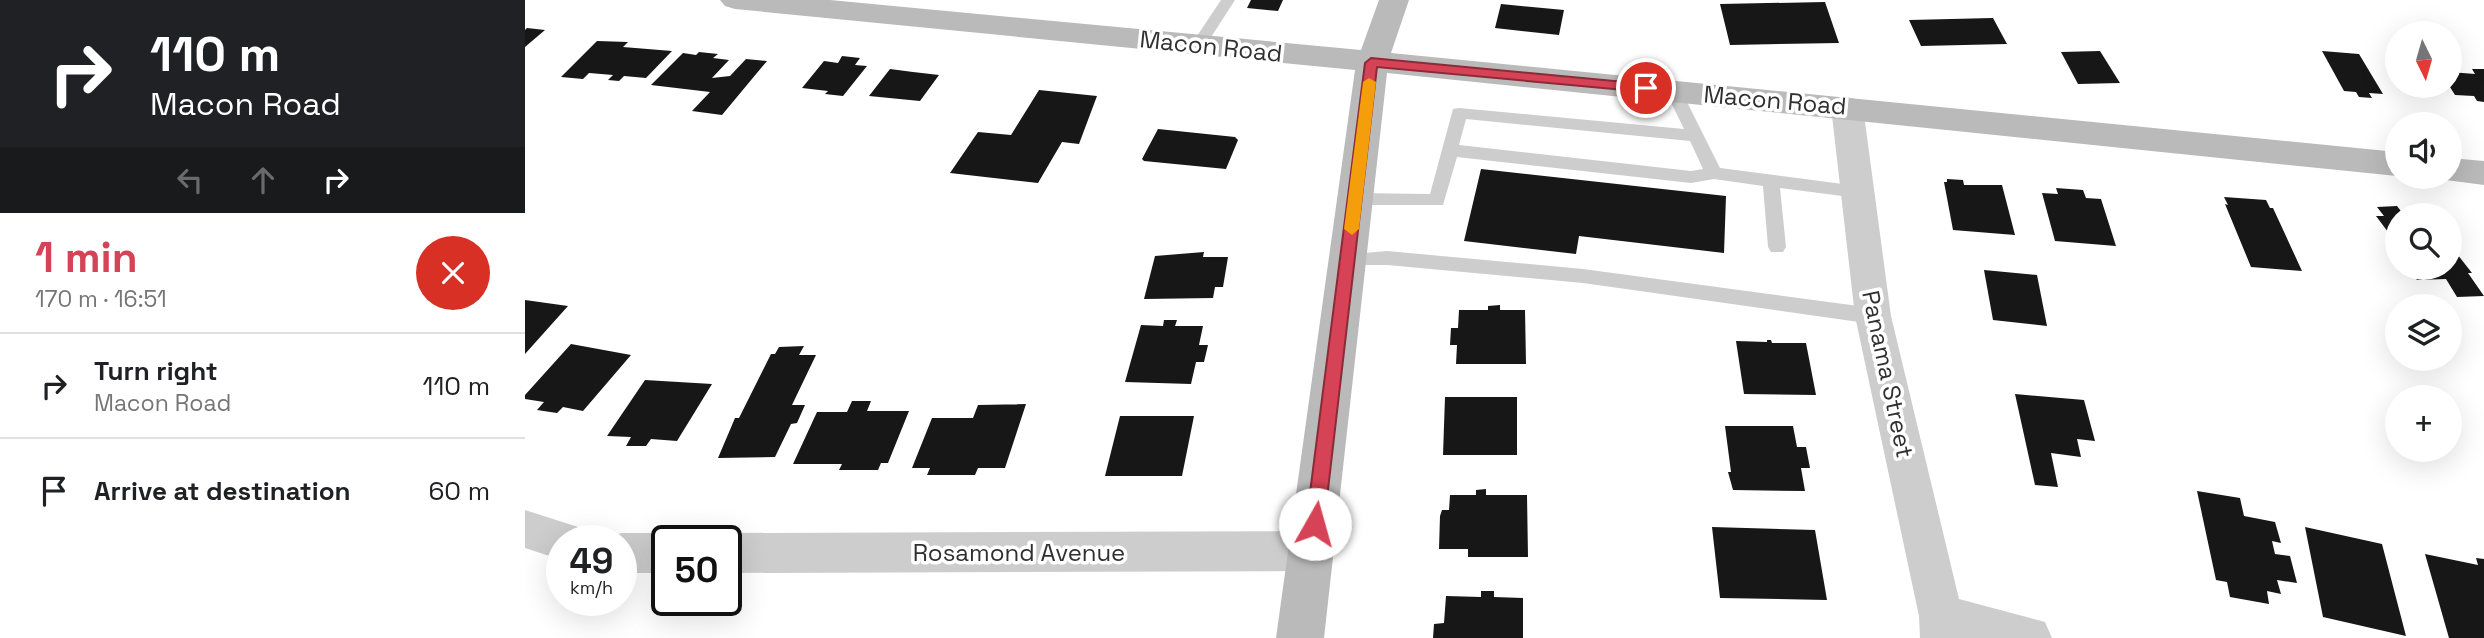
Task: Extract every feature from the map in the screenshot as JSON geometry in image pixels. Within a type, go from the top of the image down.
[{"type":"main road","name":"Macon Road","points":[[735,0],[1847,107],[2385,163]]},
{"type":"main road","points":[[1300,638],[1371,63],[1394,0]]},
{"type":"main road","points":[[2462,171],[2484,173]]},
{"type":"street","name":"Panama Street","points":[[1847,107],[1873,316],[1942,627]]},
{"type":"street","points":[[525,529],[546,536]]},
{"type":"street","name":"Rosamond Avenue","points":[[742,553],[1312,551]]},
{"type":"street","points":[[1942,627],[2029,638]]},
{"type":"lane","points":[[1199,45],[1228,0]]},
{"type":"lane","points":[[1673,90],[1714,173]]},
{"type":"lane","points":[[1355,199],[1437,201],[1459,113],[1696,136]]},
{"type":"lane","points":[[1450,150],[1691,177],[1714,173],[1857,192]]},
{"type":"lane","points":[[1771,181],[1777,247]]},
{"type":"lane","points":[[1348,261],[1387,258],[1584,275],[1873,316]]},
{"type":"building","points":[[1251,0],[1283,0],[1278,11],[1247,8]]},
{"type":"building","points":[[1825,2],[1839,43],[1730,45],[1720,4]]},
{"type":"building","points":[[1501,4],[1564,10],[1559,35],[1495,28]]},
{"type":"building","points":[[1993,18],[2007,44],[1921,46],[1909,20]]},
{"type":"building","points":[[525,30],[545,30],[525,47]]},
{"type":"building","points":[[597,41],[628,42],[623,47],[672,51],[646,78],[624,76],[619,81],[608,80],[613,75],[589,73],[583,79],[561,77]]},
{"type":"building","points":[[2100,51],[2120,83],[2078,84],[2061,52]]},
{"type":"building","points":[[2322,51],[2359,54],[2383,94],[2369,93],[2372,98],[2359,97],[2356,92],[2344,91]]},
{"type":"building","points":[[699,52],[718,54],[713,58],[729,60],[712,78],[730,76],[746,59],[767,61],[722,115],[692,111],[710,92],[651,85],[683,53],[696,55]]},
{"type":"building","points":[[842,56],[860,58],[855,65],[867,66],[843,96],[802,88],[824,61],[838,63]]},
{"type":"building","points":[[890,69],[939,75],[920,101],[869,96]]},
{"type":"building","points":[[2472,69],[2484,69],[2484,102],[2477,101],[2474,96],[2462,95],[2462,73],[2475,74]]},
{"type":"building","points":[[1039,90],[1097,96],[1079,144],[1062,142],[1038,183],[950,173],[978,132],[1011,135]]},
{"type":"building","points":[[1158,129],[1235,137],[1238,140],[1226,169],[1144,161],[1142,159]]},
{"type":"building","points":[[1481,169],[1726,196],[1724,253],[1579,236],[1576,254],[1464,241]]},
{"type":"building","points":[[1947,179],[1963,180],[1964,185],[2002,185],[2015,235],[1953,230],[1944,182],[1947,182]]},
{"type":"building","points":[[2056,188],[2083,190],[2086,198],[2101,199],[2116,246],[2055,241],[2042,193],[2058,194]]},
{"type":"building","points":[[2224,197],[2266,200],[2270,208],[2273,208],[2302,271],[2251,267]]},
{"type":"building","points":[[2377,207],[2385,207],[2385,228],[2376,216],[2384,216]]},
{"type":"building","points":[[1204,252],[1203,257],[1228,257],[1223,287],[1215,287],[1213,298],[1144,299],[1155,256]]},
{"type":"building","points":[[2462,260],[2484,296],[2462,297],[2462,294],[2455,294],[2447,280],[2462,280]]},
{"type":"building","points":[[1984,270],[2037,275],[2047,326],[1993,320]]},
{"type":"building","points":[[525,300],[568,306],[525,354]]},
{"type":"building","points":[[1500,305],[1500,310],[1525,310],[1526,364],[1456,364],[1457,345],[1450,345],[1451,328],[1458,328],[1459,310],[1488,310],[1488,306]]},
{"type":"building","points":[[1164,320],[1177,320],[1175,326],[1203,326],[1199,345],[1208,345],[1204,362],[1196,362],[1191,384],[1125,382],[1141,325],[1163,326]]},
{"type":"building","points":[[1767,340],[1772,343],[1806,343],[1816,395],[1744,394],[1736,341]]},
{"type":"building","points":[[571,344],[631,355],[583,411],[563,407],[557,413],[537,410],[544,402],[525,399],[525,395]]},
{"type":"building","points":[[804,346],[799,355],[816,355],[792,405],[805,405],[797,423],[791,424],[775,457],[718,458],[735,418],[739,418],[771,354],[775,354],[779,347]]},
{"type":"building","points":[[645,380],[712,384],[677,441],[651,439],[646,446],[626,446],[631,437],[607,436]]},
{"type":"building","points":[[2015,394],[2084,400],[2095,441],[2077,439],[2081,457],[2051,453],[2058,487],[2035,485]]},
{"type":"building","points":[[1445,397],[1517,397],[1517,455],[1443,455]]},
{"type":"building","points":[[852,401],[871,401],[867,411],[909,411],[888,463],[881,463],[878,470],[839,470],[842,464],[793,464],[817,412],[847,412]]},
{"type":"building","points":[[1026,404],[1005,468],[978,468],[975,475],[927,475],[930,468],[912,468],[932,418],[973,418],[978,405]]},
{"type":"building","points":[[1120,416],[1194,416],[1182,476],[1105,476]]},
{"type":"building","points":[[1725,426],[1793,426],[1797,447],[1806,447],[1810,468],[1801,468],[1805,491],[1733,490],[1728,472],[1731,472]]},
{"type":"building","points":[[1486,489],[1486,495],[1527,495],[1528,557],[1468,557],[1468,549],[1439,549],[1440,516],[1442,510],[1449,510],[1450,495],[1476,495],[1476,490]]},
{"type":"building","points":[[2197,491],[2240,498],[2244,516],[2275,522],[2281,543],[2272,541],[2275,554],[2290,556],[2297,583],[2277,580],[2281,594],[2267,591],[2269,604],[2230,597],[2227,582],[2216,580]]},
{"type":"building","points":[[1712,527],[1815,530],[1827,600],[1720,598]]},
{"type":"building","points":[[2305,527],[2382,544],[2406,636],[2323,617]]},
{"type":"building","points":[[2425,554],[2478,565],[2476,558],[2484,559],[2484,638],[2449,638]]},
{"type":"building","points":[[1481,591],[1494,591],[1494,597],[1523,598],[1523,638],[1433,638],[1434,624],[1444,623],[1446,596],[1481,597]]},
{"type":"slow traffic","points":[[1352,229],[1369,82]]},
{"type":"route","points":[[1315,524],[1371,63],[1646,88]]}]
